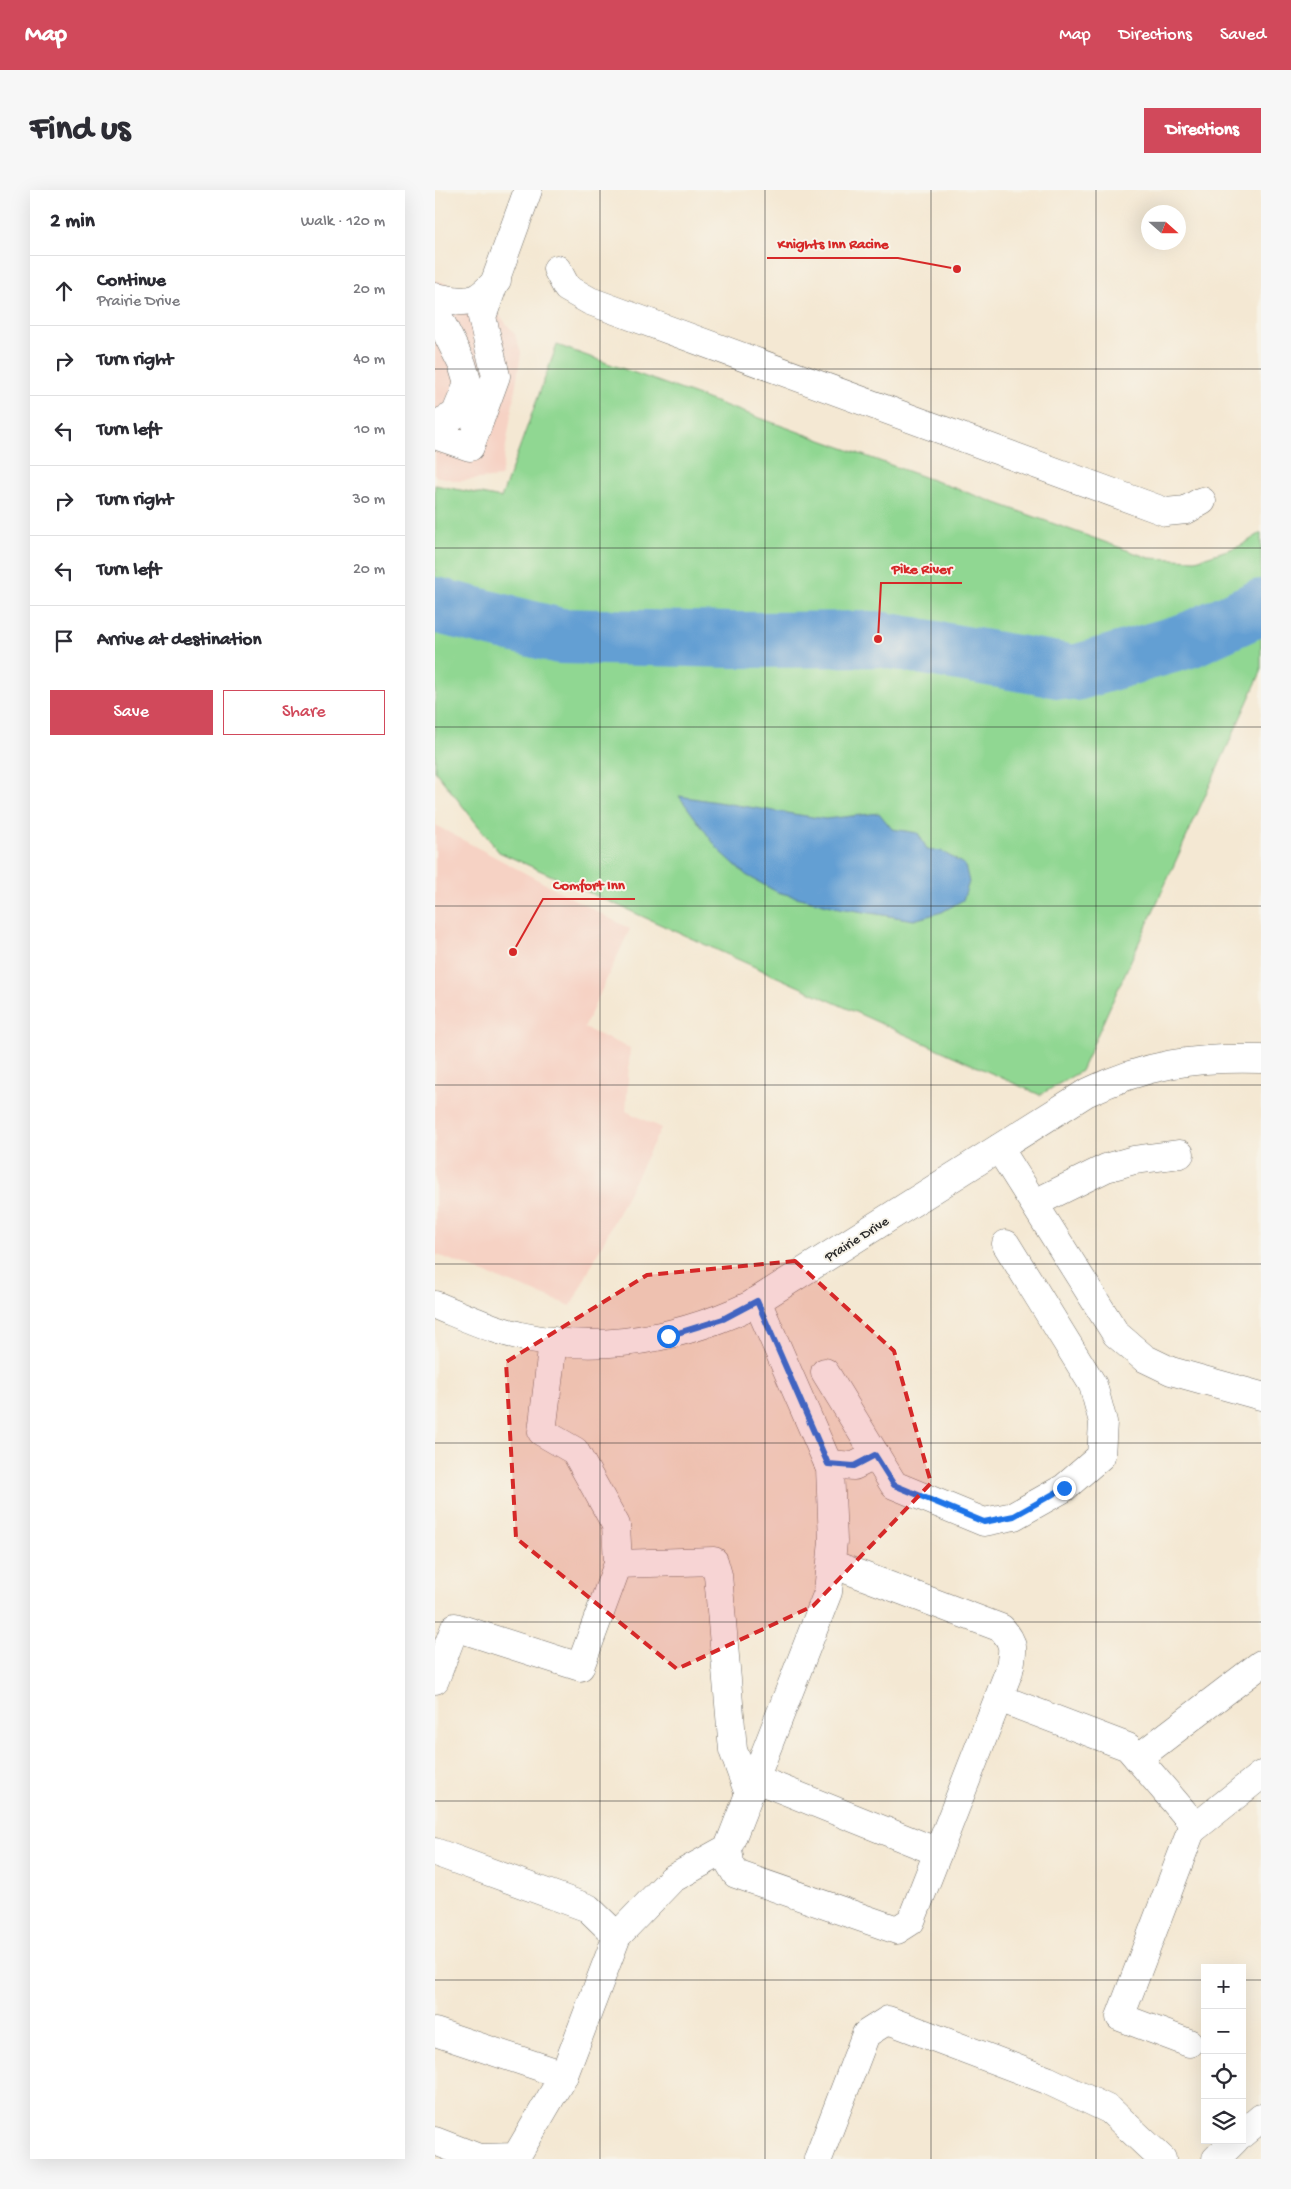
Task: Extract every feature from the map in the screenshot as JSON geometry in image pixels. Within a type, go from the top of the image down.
[{"type":"street","points":[[435,435],[469,447],[496,376],[482,317],[497,280],[528,190]]},
{"type":"street","points":[[557,269],[567,288],[590,301],[1166,512],[1186,510],[1202,502]]},
{"type":"street","points":[[435,297],[466,302],[482,295],[497,280]]},
{"type":"street","points":[[435,310],[462,364],[468,384],[455,415],[435,424]]},
{"type":"street","name":"Prairie Drive","points":[[435,1305],[497,1329],[553,1342],[611,1344],[668,1336],[723,1319],[757,1301],[1086,1093],[1111,1081],[1164,1065],[1190,1060],[1218,1058],[1261,1059]]},
{"type":"street","points":[[999,1148],[1116,1334],[1144,1358],[1171,1371],[1261,1396]]},
{"type":"street","points":[[1035,1204],[1106,1168],[1134,1160],[1180,1154]]},
{"type":"street","points":[[825,1372],[894,1485],[984,1522],[1014,1516],[1064,1488],[1101,1456],[1103,1422],[1093,1386],[1006,1244]]},
{"type":"street","points":[[757,1301],[828,1464],[833,1507],[832,1564],[828,1592],[728,1848],[730,1864],[736,1874],[897,1930],[911,1921],[999,1698],[1009,1671],[1013,1651],[1011,1639],[1001,1628],[832,1564]]},
{"type":"street","points":[[435,1680],[455,1627],[580,1667],[618,1564],[616,1525],[594,1483],[575,1451],[543,1432],[553,1342]]},
{"type":"street","points":[[828,1464],[854,1466],[875,1455]]},
{"type":"street","points":[[618,1564],[714,1561],[718,1575],[733,1750],[753,1786],[938,1852]]},
{"type":"street","points":[[1138,1758],[1261,1664]]},
{"type":"street","points":[[999,1698],[1129,1748],[1191,1821],[1191,1831],[1120,2017],[1189,2043]]},
{"type":"street","points":[[1191,1831],[1261,1775]]},
{"type":"street","points":[[435,2141],[479,2158],[516,2157],[564,2075],[617,1936],[672,1879],[728,1848]]},
{"type":"street","points":[[435,1852],[587,1908],[617,1936]]},
{"type":"street","points":[[818,2159],[866,2034],[888,2020],[1047,2080],[1110,2110],[1163,2159]]},
{"type":"street","points":[[435,2032],[564,2075]]},
{"type":"street","points":[[1246,2131],[1261,2118]]},
{"type":"street","points":[[1216,2159],[1231,2144]]},
{"type":"highlighted area","points":[[795,1261],[894,1351],[931,1483],[813,1606],[677,1669],[516,1538],[506,1362],[647,1275]]},
{"type":"shaded area","points":[[435,280],[490,298],[500,316],[515,334],[521,353],[501,477],[458,481],[435,476]]},
{"type":"shaded area","points":[[435,825],[630,929],[584,1028],[630,1048],[626,1111],[661,1128],[571,1306],[435,1254]]},
{"type":"green space","points":[[557,345],[1149,558],[1196,560],[1240,546],[1261,533],[1261,672],[1081,1071],[1040,1095],[499,852],[435,771],[435,485],[501,498]]},
{"type":"water","points":[[679,796],[825,819],[879,813],[892,829],[918,833],[927,849],[941,851],[965,865],[969,882],[963,900],[942,912],[914,920],[839,908],[777,892],[746,875],[718,849]]},
{"type":"waterway","points":[[435,605],[560,636],[733,640],[878,639],[1075,673],[1189,640],[1261,607]]},
{"type":"place","name":"Knights Inn Racine","points":[[957,269]]},
{"type":"place","name":"Pike River","points":[[878,639]]},
{"type":"place","name":"Comfort Inn","points":[[513,952]]},
{"type":"route","points":[[668,1336],[723,1319],[757,1301],[828,1464],[854,1466],[875,1455],[894,1485],[984,1522],[1014,1516],[1064,1488]]}]
